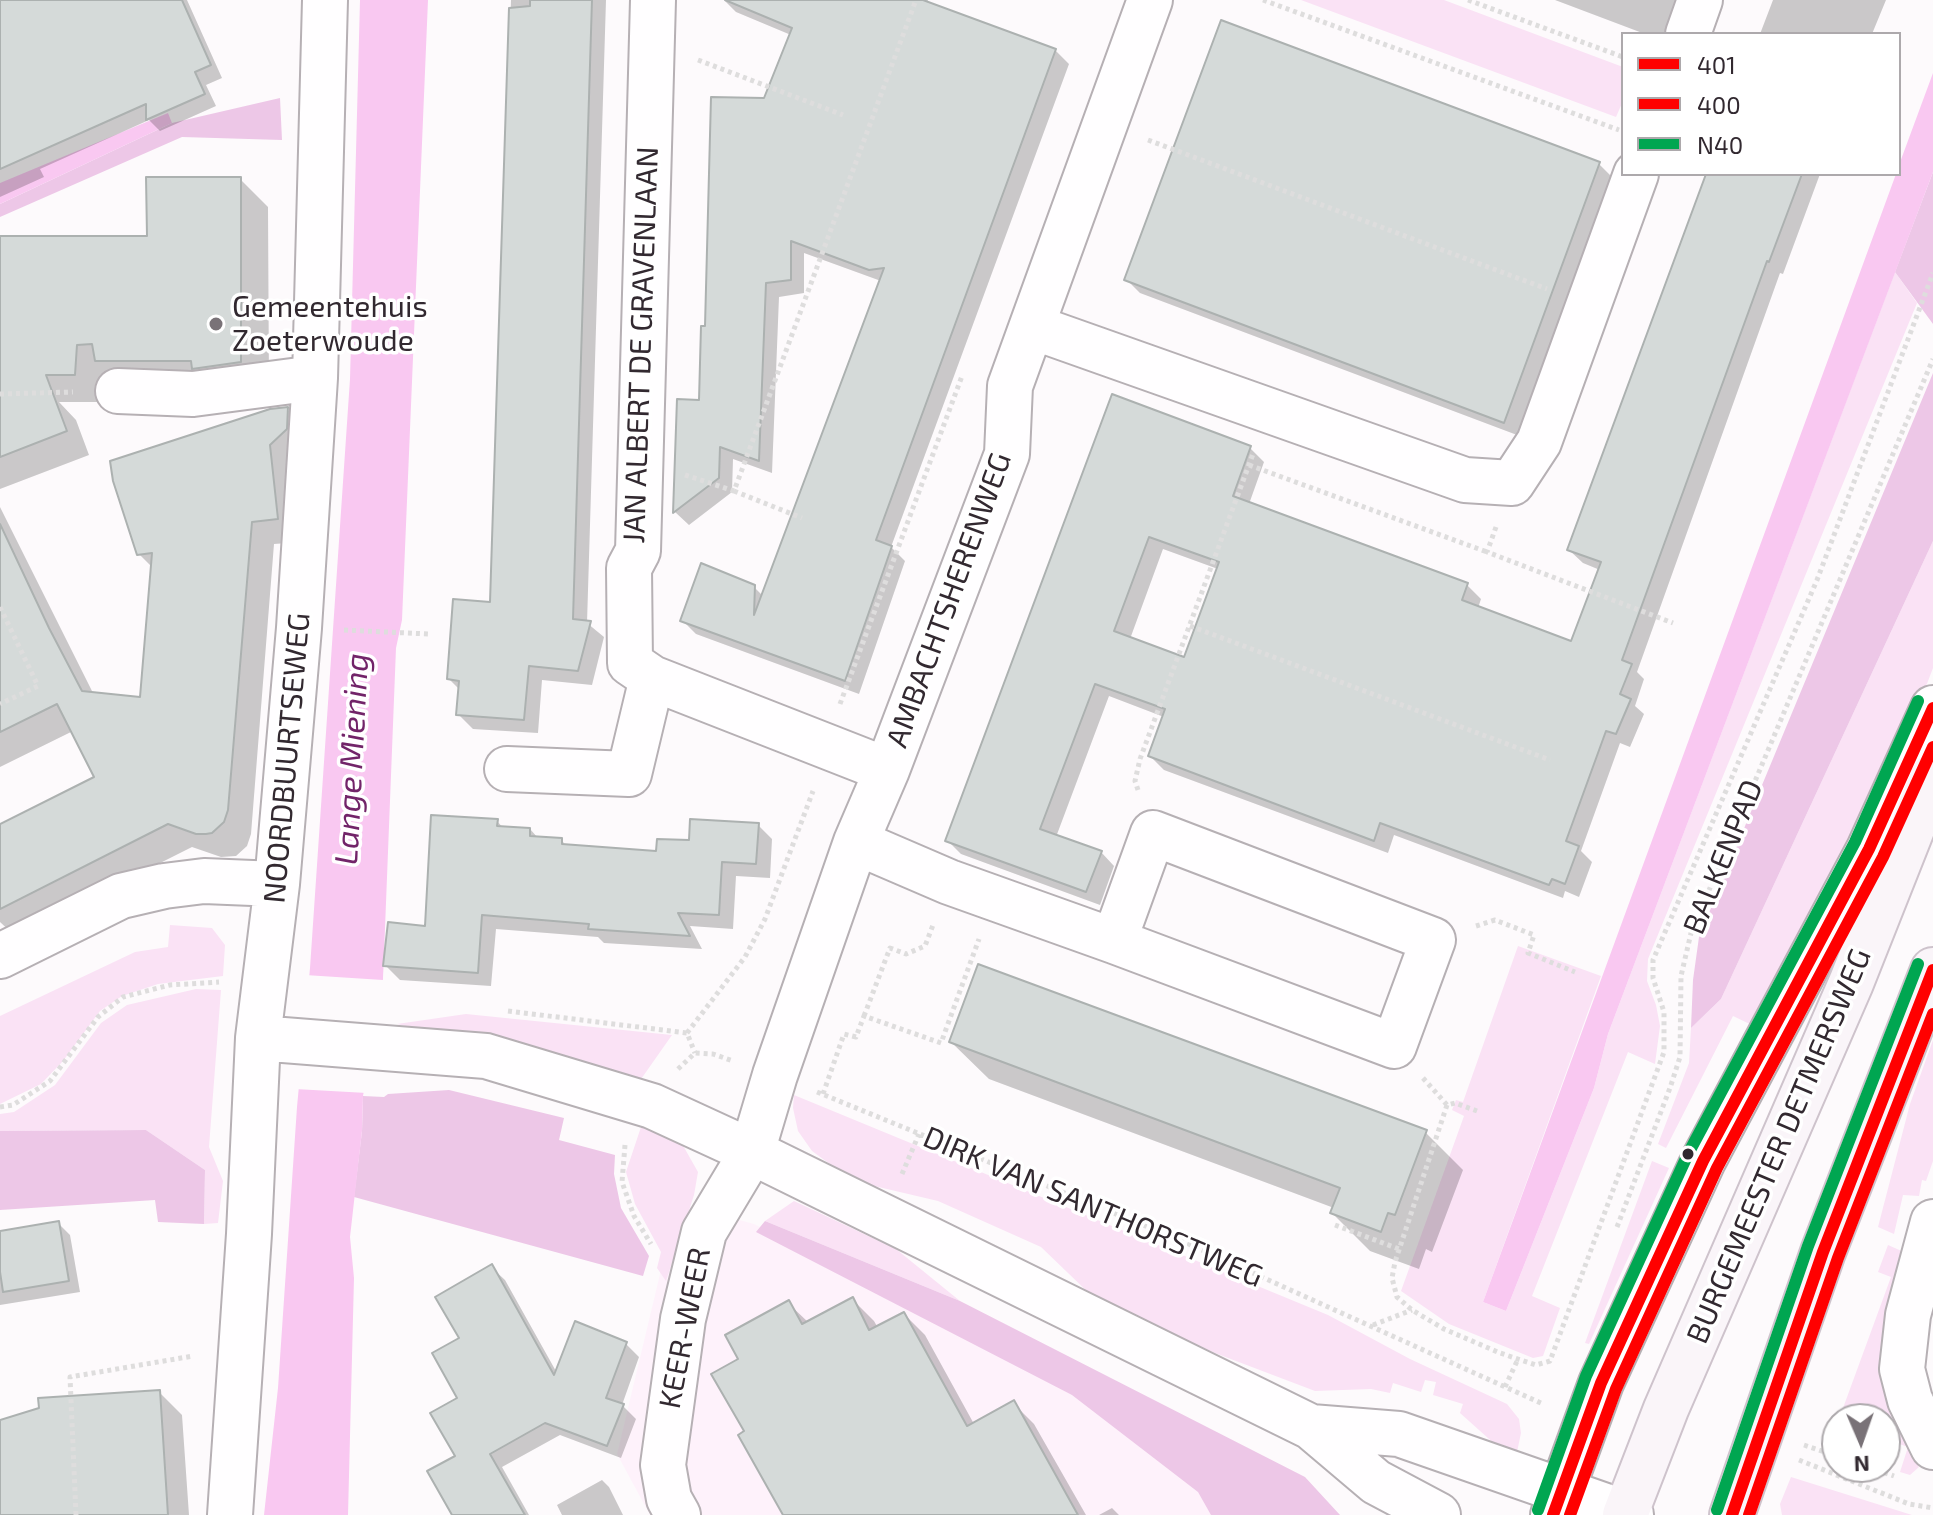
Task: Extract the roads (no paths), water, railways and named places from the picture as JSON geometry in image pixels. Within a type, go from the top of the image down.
[{"type":"main road","name":"BURGEMEESTER DETMERSWEG","points":[[1627,1514],[1670,1400],[1851,983],[1933,776]]},
{"type":"main road","points":[[1732,1515],[1823,1252],[1933,970]]},
{"type":"street","name":"NOORDBUURTSEWEG","points":[[230,1515],[241,1347],[270,1038],[264,986],[277,884],[299,628],[315,378],[325,0]]},
{"type":"street","points":[[1689,32],[1700,0]]},
{"type":"street","name":"AMBACHTSHERENWEG","points":[[752,1152],[775,1075],[856,842],[887,770],[1007,454],[1010,386],[1105,124],[1144,2]]},
{"type":"street","name":"JAN ALBERT DE GRAVENLAAN","points":[[652,21],[638,551],[629,568],[630,663],[652,678]]},
{"type":"street","points":[[1033,327],[1465,480],[1512,483],[1539,442],[1635,176]]},
{"type":"street","points":[[118,391],[193,394],[315,378]]},
{"type":"street","points":[[507,769],[629,774],[652,678],[887,770]]},
{"type":"street","name":"BURGEMEESTER DETMERSWEG","points":[[1557,1502],[1601,1383],[1703,1161],[1869,849],[1933,708]]},
{"type":"street","points":[[856,842],[949,882],[1394,1046],[1433,940],[1153,833],[1114,941]]},
{"type":"street","points":[[0,956],[121,896],[204,881],[277,884]]},
{"type":"street","points":[[270,1038],[486,1056],[647,1105],[752,1152],[1311,1427],[1376,1482],[1438,1515]]},
{"type":"street","name":"KEER-WEER","points":[[678,1515],[669,1499],[663,1465],[686,1301],[704,1232],[752,1152]]},
{"type":"street","points":[[1933,1222],[1908,1315],[1902,1369],[1910,1400],[1933,1447]]},
{"type":"street","points":[[1311,1427],[1399,1434],[1557,1502],[1627,1514]]},
{"type":"water","name":"Lange Miening","points":[[360,0],[428,0],[402,620],[396,648],[383,979],[363,1096],[350,1237],[354,1278],[348,1515],[264,1515],[278,1388],[297,1107],[310,968],[350,379]]},
{"type":"water","points":[[1933,73],[1933,172],[1608,1034],[1594,1088],[1506,1311],[1483,1302],[1895,176],[1901,176],[1901,160]]},
{"type":"water","points":[[168,113],[172,123],[0,204],[0,183]]},
{"type":"place","name":"Gemeentehuis Zoeterwoude","points":[[216,324]]}]
